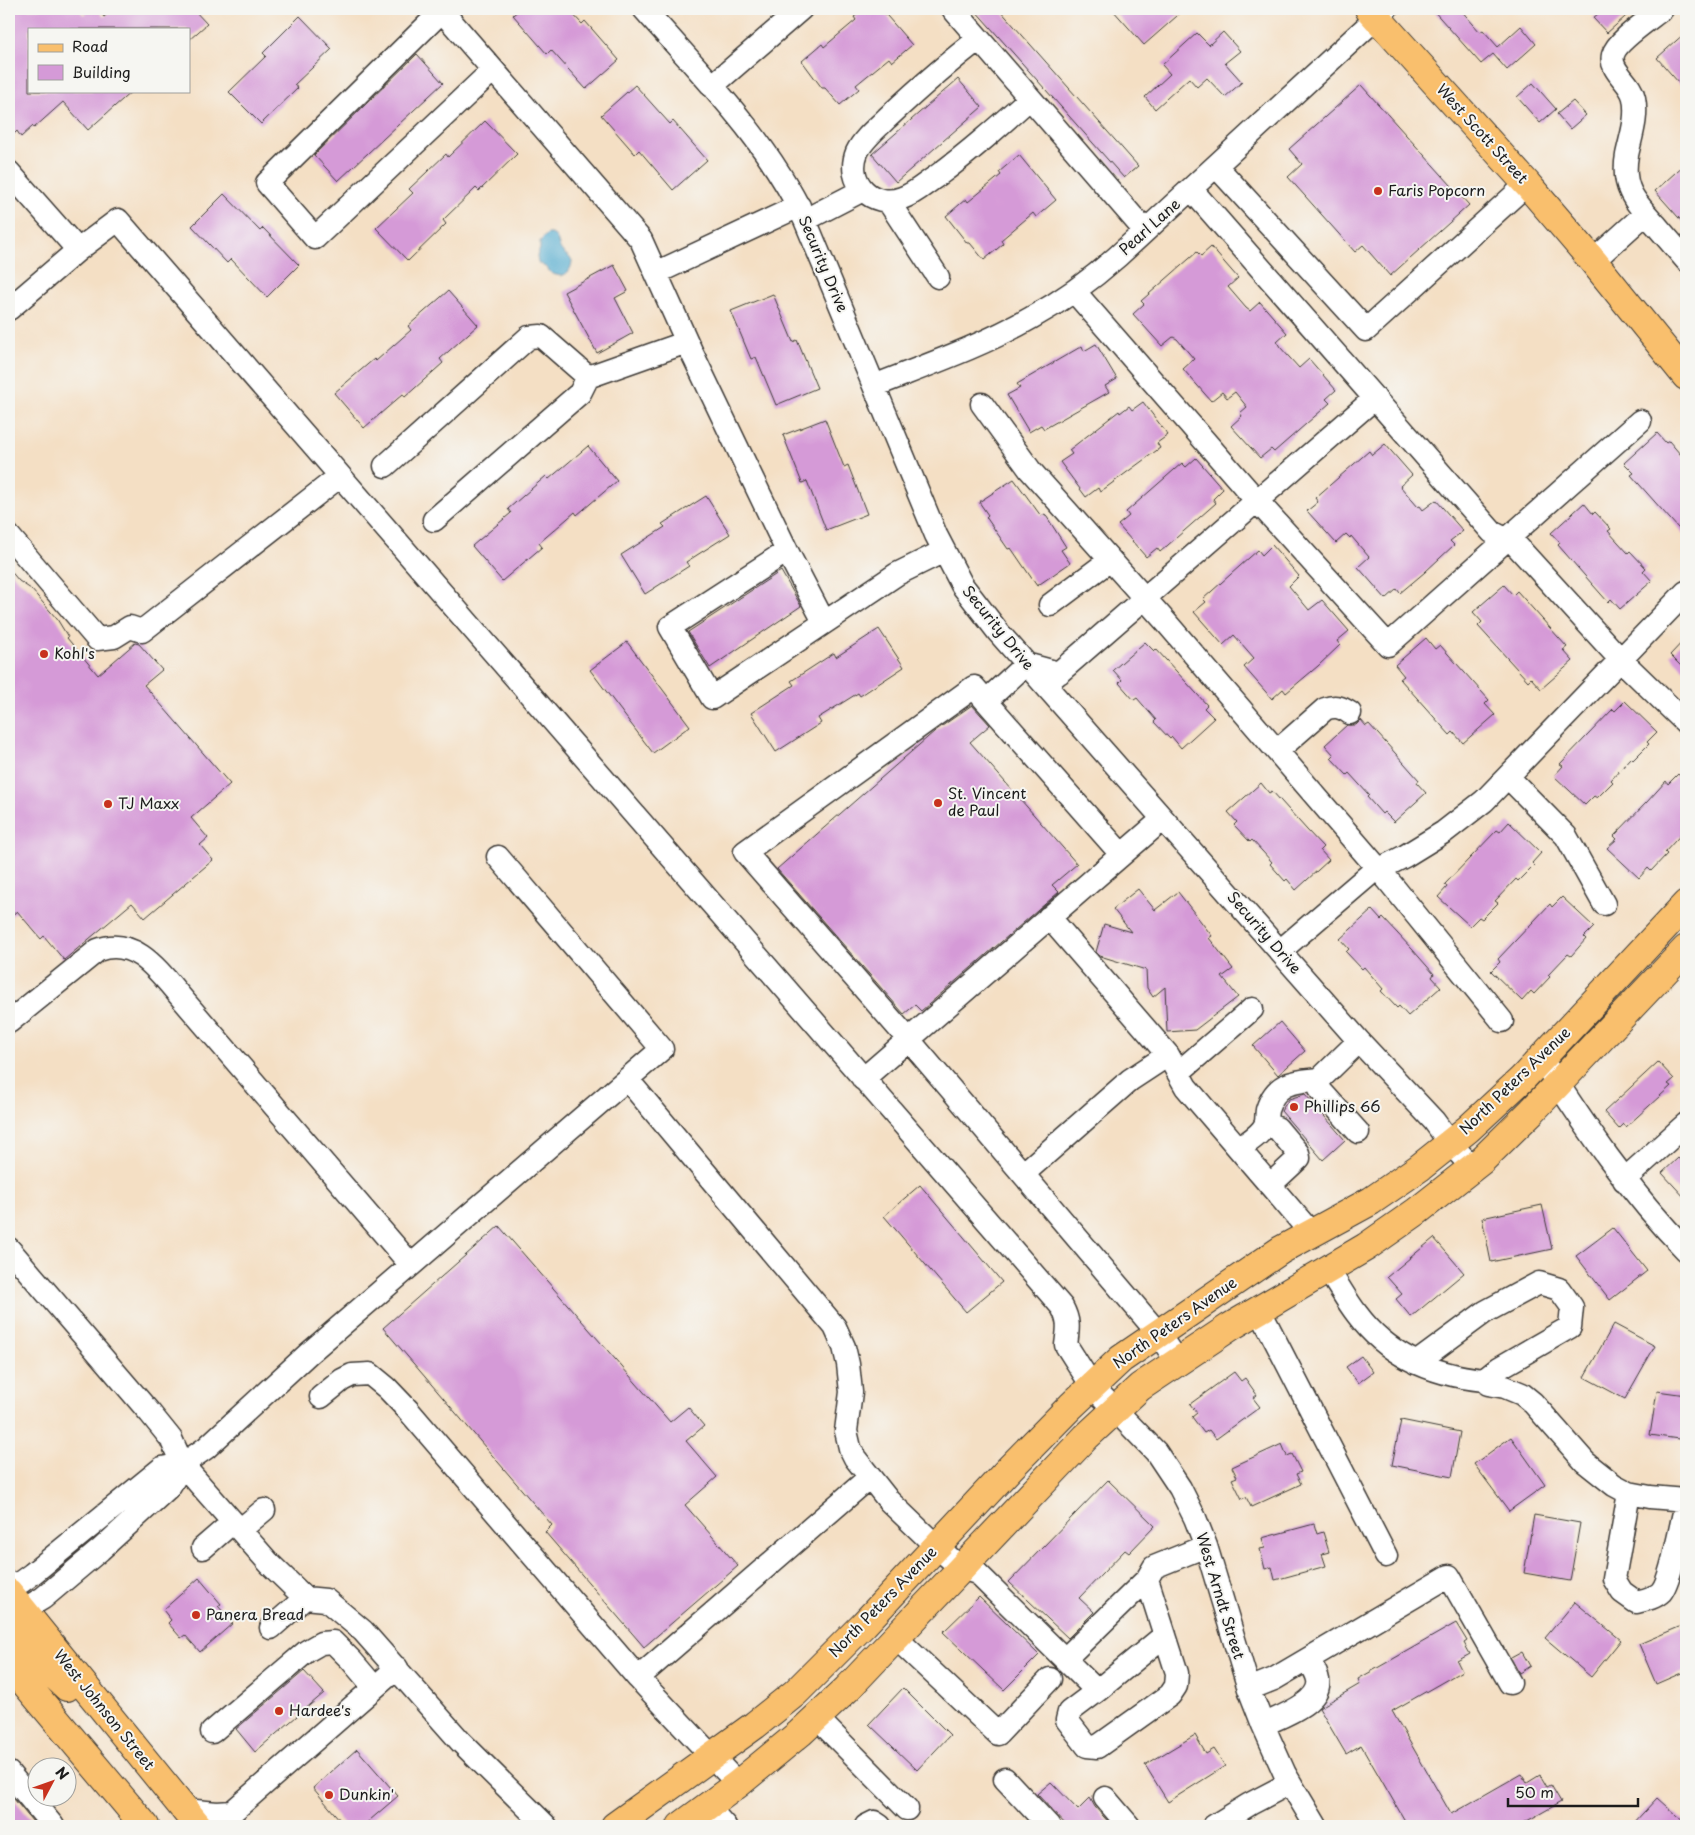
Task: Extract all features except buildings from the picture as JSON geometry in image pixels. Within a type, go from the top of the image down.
[{"type":"main road","name":"West Scott Street","points":[[1377,12],[1593,261],[1686,376]]},
{"type":"main road","name":"West Scott Street","points":[[1593,261],[1686,349]]},
{"type":"main road","name":"North Peters Avenue","points":[[615,1826],[795,1693],[864,1624],[1010,1468],[1121,1359],[1281,1250],[1371,1201],[1419,1168],[1450,1143],[1522,1079],[1686,904]]},
{"type":"main road","name":"North Peters Avenue","points":[[682,1826],[717,1816],[738,1784],[800,1733],[847,1689],[1086,1437],[1140,1387],[1259,1309],[1366,1247],[1416,1212],[1481,1162],[1686,949]]},
{"type":"main road","name":"West Johnson Street","points":[[12,1598],[192,1818]]},
{"type":"main road","points":[[9,1633],[64,1685],[106,1712]]},
{"type":"main road","points":[[9,1664],[145,1826]]},
{"type":"street","name":"Security Drive","points":[[644,9],[764,148],[802,213],[927,514],[962,585],[1026,664],[1052,679],[1163,818],[1359,1041],[1434,1121],[1450,1143],[1473,1168]]},
{"type":"street","points":[[712,86],[802,9]]},
{"type":"street","points":[[953,9],[1145,231]]},
{"type":"street","points":[[1662,9],[1622,41],[1615,50],[1612,61],[1616,72],[1631,89],[1634,100],[1634,122],[1626,161],[1626,178],[1630,194],[1636,204],[1686,260]]},
{"type":"street","points":[[493,70],[315,238],[267,183],[443,10],[641,240],[687,342],[787,551],[824,622]]},
{"type":"street","name":"Pearl Lane","points":[[874,386],[1002,333],[1032,318],[1101,271],[1192,189],[1377,12]]},
{"type":"street","points":[[979,39],[908,98],[863,142],[856,157],[854,168],[863,190],[871,197],[888,201],[909,195],[982,141],[1030,98]]},
{"type":"street","points":[[1216,166],[1366,330],[1527,184]]},
{"type":"street","points":[[9,172],[78,250],[9,309]]},
{"type":"street","points":[[1192,189],[1492,532],[1515,544],[1620,659],[1686,723]]},
{"type":"street","points":[[656,273],[863,190]]},
{"type":"street","points":[[888,201],[938,277]]},
{"type":"street","points":[[1593,261],[1645,214]]},
{"type":"street","name":"West Arndt Street","points":[[78,250],[118,220],[1062,1307],[1068,1323],[1069,1334],[1066,1345],[1092,1386],[1116,1409],[1164,1462],[1195,1518],[1206,1546],[1250,1690],[1263,1725],[1290,1784],[1316,1826]]},
{"type":"street","points":[[1074,291],[1257,501],[1388,645],[1640,421]]},
{"type":"street","points":[[385,466],[530,337],[541,336],[588,377]]},
{"type":"street","points":[[434,520],[580,393],[588,377],[687,342]]},
{"type":"street","points":[[1052,679],[1375,398]]},
{"type":"street","points":[[982,404],[1030,470],[1145,598],[1379,870],[1502,1021]]},
{"type":"street","points":[[9,536],[97,639],[114,637],[130,627],[142,631],[340,476]]},
{"type":"street","points":[[787,551],[670,627],[712,698],[897,574],[944,551]]},
{"type":"street","points":[[1050,605],[1110,560]]},
{"type":"street","points":[[1280,952],[1370,874],[1425,844],[1458,822],[1484,801],[1686,592]]},
{"type":"street","points":[[986,701],[1026,664]]},
{"type":"street","points":[[1121,854],[974,687],[745,852],[909,1040],[1158,1333],[1177,1362]]},
{"type":"street","points":[[1277,751],[1325,709],[1334,706],[1342,707],[1350,713]]},
{"type":"street","points":[[1508,777],[1566,836],[1604,904]]},
{"type":"street","points":[[863,1079],[1163,818]]},
{"type":"street","points":[[183,1464],[162,1468],[110,1503],[21,1582],[12,1598],[34,1604],[43,1598],[128,1525],[172,1484],[183,1464],[239,1418],[293,1367],[662,1049],[498,857]]},
{"type":"street","points":[[1049,918],[1173,1064],[1186,1087],[1311,1233]]},
{"type":"street","points":[[9,1022],[98,950],[108,947],[119,947],[136,951],[151,963],[411,1265]]},
{"type":"street","points":[[1023,1174],[1130,1080],[1173,1064],[1252,1009]]},
{"type":"street","points":[[1358,1132],[1321,1091],[1319,1086],[1320,1079],[1359,1041]]},
{"type":"street","points":[[1541,1058],[1624,1180],[1686,1250]]},
{"type":"street","points":[[627,1079],[818,1304],[835,1327],[844,1347],[850,1381],[850,1409],[846,1426],[848,1443],[855,1458],[870,1478],[889,1501],[936,1546],[961,1568],[977,1573],[1097,1691]]},
{"type":"street","points":[[1239,1149],[1258,1134],[1266,1124],[1266,1112],[1272,1096],[1279,1089],[1293,1082],[1320,1079]]},
{"type":"street","points":[[1266,1124],[1277,1128],[1298,1153],[1299,1158],[1270,1185]]},
{"type":"street","points":[[1624,1180],[1686,1124]]},
{"type":"street","points":[[9,1249],[164,1430],[183,1464],[269,1563],[305,1598],[326,1600],[377,1645],[461,1742],[546,1826]]},
{"type":"street","points":[[1328,1269],[1371,1332],[1393,1350],[1416,1364],[1444,1374],[1484,1380],[1488,1384],[1505,1387],[1522,1394],[1542,1412],[1585,1462],[1614,1485],[1629,1493],[1686,1501],[1668,1577],[1661,1592],[1648,1600],[1636,1602],[1622,1592],[1614,1579],[1629,1493]]},
{"type":"street","points":[[1416,1364],[1485,1312],[1539,1283],[1559,1289],[1572,1307],[1570,1327],[1499,1368],[1484,1380]]},
{"type":"street","points":[[1259,1309],[1386,1556]]},
{"type":"street","points":[[321,1397],[342,1380],[352,1375],[370,1374],[387,1388],[638,1678],[738,1784]]},
{"type":"street","points":[[638,1678],[870,1478]]},
{"type":"street","points":[[110,1503],[128,1525]]},
{"type":"street","points":[[203,1548],[264,1510]]},
{"type":"street","points":[[1065,1659],[1147,1579],[1154,1567],[1206,1546]]},
{"type":"street","points":[[1250,1690],[1274,1679],[1449,1576],[1510,1683]]},
{"type":"street","points":[[1147,1579],[1177,1673],[1176,1686],[1170,1695],[1097,1747],[1086,1746],[1067,1720],[1069,1712],[1165,1636]]},
{"type":"street","points":[[271,1628],[305,1598]]},
{"type":"street","points":[[212,1732],[307,1651],[321,1643],[333,1642],[344,1628],[347,1618]]},
{"type":"street","points":[[896,1638],[998,1734],[1050,1679]]},
{"type":"street","points":[[333,1642],[374,1687]]},
{"type":"street","points":[[1263,1725],[1304,1705],[1313,1698],[1318,1690],[1319,1682],[1317,1674],[1308,1659]]},
{"type":"street","points":[[192,1818],[217,1813],[229,1819],[396,1668]]},
{"type":"street","points":[[816,1717],[907,1808]]},
{"type":"street","points":[[9,1773],[53,1826]]},
{"type":"street","points":[[1005,1779],[1049,1826]]},
{"type":"street","points":[[1214,1826],[1250,1804],[1290,1784]]},
{"type":"street","points":[[1105,1798],[1129,1826]]},
{"type":"street","points":[[866,1826],[874,1822],[880,1826]]},
{"type":"water","points":[[547,234],[556,237],[562,251],[572,260],[566,274],[561,276],[552,274],[547,268],[538,263],[537,256],[540,249],[540,241]]},
{"type":"place","name":"Faris Popcorn","points":[[1378,191]]},
{"type":"place","name":"Kohl's","points":[[44,654]]},
{"type":"place","name":"St. Vincent de Paul","points":[[938,803]]},
{"type":"place","name":"TJ Maxx","points":[[108,804]]},
{"type":"place","name":"Phillips 66","points":[[1294,1107]]},
{"type":"place","name":"Panera Bread","points":[[196,1615]]},
{"type":"place","name":"Hardee's","points":[[279,1711]]},
{"type":"place","name":"Dunkin'","points":[[329,1795]]}]
